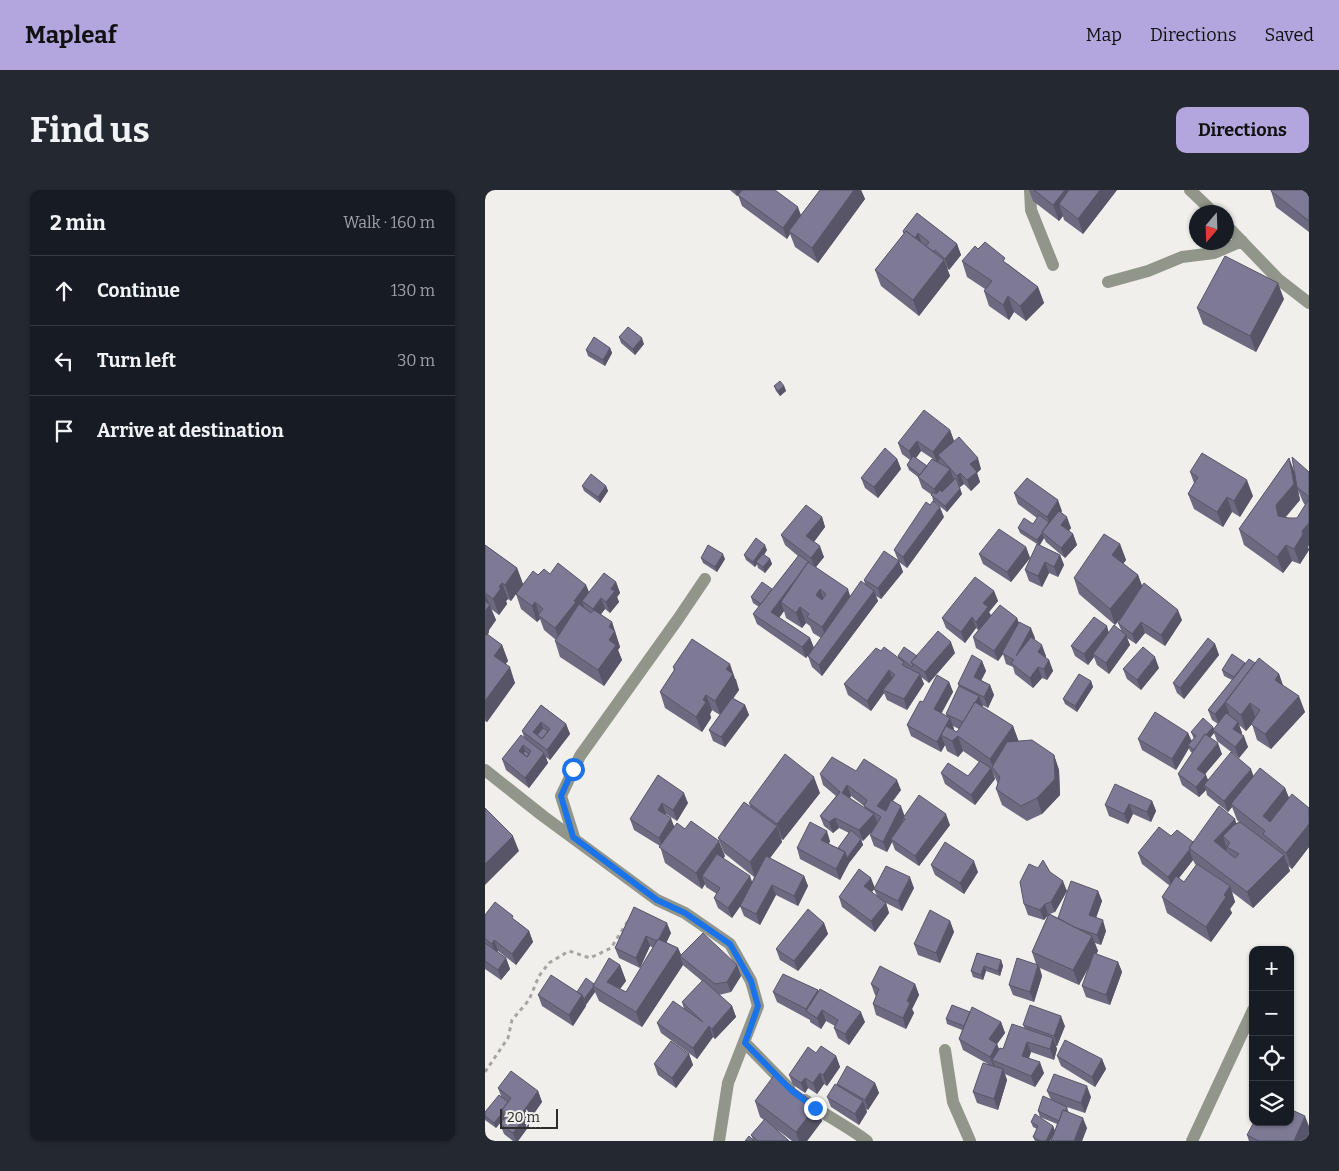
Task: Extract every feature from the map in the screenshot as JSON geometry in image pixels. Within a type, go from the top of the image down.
[{"type":"street","points":[[1030,190],[1031,210],[1053,265]]},
{"type":"street","points":[[1190,190],[1206,205]]},
{"type":"street","points":[[1234,233],[1278,279],[1309,303]]},
{"type":"street","points":[[1108,282],[1147,271],[1182,257],[1214,253],[1242,241]]},
{"type":"street","points":[[573,837],[561,796],[580,756],[673,627],[705,579]]},
{"type":"street","points":[[485,770],[543,816],[657,900],[685,913],[730,944],[751,981],[758,1006],[728,1083],[719,1141]]},
{"type":"street","points":[[1192,1141],[1249,1019]]},
{"type":"street","points":[[745,1043],[791,1090],[815,1108],[850,1128],[867,1141]]},
{"type":"street","points":[[945,1050],[953,1102],[970,1141]]},
{"type":"path","points":[[485,1072],[508,1038],[511,1020],[529,1000],[539,976],[549,963],[569,951],[590,958],[611,948],[629,920]]},
{"type":"building","points":[[742,190],[775,190],[798,207],[783,228],[738,195]]},
{"type":"building","points":[[820,190],[854,190],[812,248],[789,231]]},
{"type":"building","points":[[1034,190],[1065,190],[1053,205]]},
{"type":"building","points":[[1069,190],[1100,190],[1078,219],[1059,204]]},
{"type":"building","points":[[1309,190],[1309,221],[1271,191]]},
{"type":"building","points":[[917,213],[957,244],[945,259],[935,250],[934,252],[926,246],[929,242],[918,233],[915,238],[906,231],[904,233],[903,231]]},
{"type":"building","points":[[906,231],[944,260],[913,300],[875,270]]},
{"type":"building","points":[[985,242],[1005,258],[1003,261],[1038,287],[1020,306],[1008,296],[1003,305],[984,291],[992,281],[962,261],[975,246],[978,249]]},
{"type":"building","points":[[1225,256],[1278,283],[1250,336],[1197,308]]},
{"type":"building","points":[[628,327],[642,338],[633,349],[619,337]]},
{"type":"building","points":[[594,337],[610,348],[603,360],[586,350]]},
{"type":"building","points":[[780,381],[784,386],[778,391],[774,386]]},
{"type":"building","points":[[924,410],[950,430],[933,452],[917,441],[909,451],[898,443]]},
{"type":"building","points":[[959,437],[978,458],[970,464],[977,472],[967,480],[960,473],[957,476],[938,455]]},
{"type":"building","points":[[885,448],[897,459],[874,487],[861,478]]},
{"type":"building","points":[[1202,453],[1247,480],[1234,501],[1227,497],[1217,512],[1188,494],[1198,477],[1190,472]]},
{"type":"building","points":[[913,456],[927,466],[920,475],[907,465]]},
{"type":"building","points":[[1292,457],[1309,472],[1309,497],[1297,487]]},
{"type":"building","points":[[1289,458],[1294,484],[1276,505],[1278,516],[1297,518],[1309,499],[1309,523],[1302,531],[1303,534],[1294,549],[1286,545],[1277,557],[1239,529]]},
{"type":"building","points":[[932,459],[950,469],[934,489],[918,477]]},
{"type":"building","points":[[591,474],[606,486],[598,497],[582,486]]},
{"type":"building","points":[[956,478],[960,489],[945,506],[931,495],[933,492],[936,494],[940,490],[942,492]]},
{"type":"building","points":[[1027,478],[1058,500],[1047,517],[1014,493]]},
{"type":"building","points":[[933,501],[940,507],[903,557],[894,550],[926,502],[930,505]]},
{"type":"building","points":[[806,505],[822,517],[806,536],[820,546],[811,558],[781,535]]},
{"type":"building","points":[[1059,511],[1067,517],[1061,525],[1073,534],[1061,548],[1042,532]]},
{"type":"building","points":[[1039,515],[1049,522],[1037,540],[1018,528],[1024,518],[1033,524]]},
{"type":"building","points":[[999,529],[1026,547],[1007,572],[979,554]]},
{"type":"building","points":[[1104,534],[1120,544],[1112,555],[1138,575],[1110,609],[1074,578]]},
{"type":"building","points":[[756,538],[765,545],[753,562],[744,555]]},
{"type":"building","points":[[1037,544],[1060,555],[1054,567],[1045,562],[1038,576],[1025,570]]},
{"type":"building","points":[[485,545],[517,568],[505,585],[502,583],[499,587],[501,588],[493,599],[485,593]]},
{"type":"building","points":[[708,545],[723,554],[715,567],[701,558]]},
{"type":"building","points":[[884,551],[899,561],[878,588],[864,580]]},
{"type":"building","points":[[763,554],[770,559],[763,567],[756,562]]},
{"type":"building","points":[[799,555],[809,562],[771,612],[810,638],[802,647],[753,614]]},
{"type":"building","points":[[808,562],[848,589],[822,627],[807,617],[809,614],[800,607],[796,613],[781,602]],"holes":[[[820,589],[826,594],[822,600],[816,595]]]},
{"type":"building","points":[[558,563],[586,585],[574,601],[576,602],[555,628],[538,615],[543,609],[535,602],[532,606],[516,594],[533,571],[538,575],[544,569],[550,574]]},
{"type":"building","points":[[604,573],[616,582],[611,589],[615,591],[606,602],[601,598],[593,609],[582,601]]},
{"type":"building","points":[[975,577],[994,591],[983,603],[988,607],[976,622],[972,617],[961,632],[942,618]]},
{"type":"building","points":[[861,581],[874,591],[819,665],[808,656]]},
{"type":"building","points":[[762,582],[772,589],[761,604],[751,597]]},
{"type":"building","points":[[1144,583],[1178,610],[1161,635],[1141,622],[1132,634],[1118,623]]},
{"type":"building","points":[[485,601],[490,605],[485,611]]},
{"type":"building","points":[[579,604],[591,613],[594,610],[612,622],[609,627],[615,631],[609,640],[616,645],[598,670],[555,641]]},
{"type":"building","points":[[1000,605],[1017,618],[994,651],[973,637]]},
{"type":"building","points":[[1094,617],[1107,626],[1084,654],[1071,646]]},
{"type":"building","points":[[1019,622],[1031,628],[1016,656],[1031,637],[1042,645],[1038,652],[1049,660],[1044,669],[1038,667],[1030,678],[1011,663],[1014,660],[1002,653]]},
{"type":"building","points":[[1114,625],[1126,635],[1106,663],[1093,654]]},
{"type":"building","points":[[938,631],[951,642],[925,672],[911,662]]},
{"type":"building","points":[[487,634],[502,645],[494,656],[510,667],[485,701],[485,636]]},
{"type":"building","points":[[1208,638],[1215,644],[1180,688],[1173,683]]},
{"type":"building","points":[[692,639],[730,664],[726,669],[733,674],[715,701],[706,695],[703,700],[706,702],[696,717],[660,692],[675,669],[673,667]]},
{"type":"building","points":[[884,647],[904,662],[902,665],[920,674],[904,699],[883,690],[895,675],[889,670],[867,701],[844,684],[876,648],[881,651]]},
{"type":"building","points":[[904,647],[917,656],[911,662],[912,667],[898,656]]},
{"type":"building","points":[[1143,647],[1155,657],[1137,680],[1123,669]]},
{"type":"building","points":[[1232,654],[1245,663],[1234,677],[1222,670]]},
{"type":"building","points":[[972,655],[982,661],[974,677],[990,685],[984,697],[958,684]]},
{"type":"building","points":[[1259,658],[1279,674],[1275,680],[1299,696],[1265,734],[1251,724],[1260,710],[1250,703],[1241,715],[1225,702]]},
{"type":"building","points":[[1249,659],[1255,663],[1228,699],[1215,714],[1208,710]]},
{"type":"building","points":[[1079,674],[1091,681],[1075,706],[1063,699]]},
{"type":"building","points":[[937,675],[949,682],[934,709],[950,718],[937,742],[907,725],[920,701],[923,702]]},
{"type":"building","points":[[959,686],[979,696],[963,722],[946,714]]},
{"type":"building","points":[[732,698],[745,705],[721,737],[709,730]]},
{"type":"building","points":[[975,702],[1013,726],[990,759],[958,736],[952,741],[941,735],[946,726],[957,732]]},
{"type":"building","points":[[541,705],[566,724],[547,750],[522,731]],"holes":[[[541,722],[550,729],[542,739],[533,732]]]},
{"type":"building","points":[[1155,712],[1188,733],[1172,759],[1138,739]]},
{"type":"building","points":[[1226,713],[1238,722],[1233,729],[1244,736],[1235,747],[1213,730]]},
{"type":"building","points":[[1203,718],[1213,727],[1205,734],[1194,750],[1188,745],[1196,736],[1191,732]]},
{"type":"building","points":[[543,728],[548,731],[542,739],[537,735]]},
{"type":"building","points":[[1205,734],[1218,743],[1197,769],[1206,775],[1196,787],[1178,774]]},
{"type":"building","points":[[521,735],[544,753],[525,778],[502,759]],"holes":[[[523,745],[531,751],[527,757],[519,751]]]},
{"type":"building","points":[[1032,740],[1054,755],[1055,779],[1037,798],[1021,806],[996,789],[1000,777],[992,767],[1007,742]]},
{"type":"building","points":[[525,751],[529,754],[527,757],[523,753]]},
{"type":"building","points":[[1231,752],[1251,769],[1224,801],[1204,785]]},
{"type":"building","points":[[785,754],[814,777],[777,824],[749,803]]},
{"type":"building","points":[[832,757],[856,771],[864,759],[897,780],[877,806],[886,811],[891,800],[901,806],[883,842],[870,835],[881,817],[864,806],[867,800],[847,785],[842,793],[874,814],[859,830],[835,818],[829,822],[820,816],[840,792],[820,774]]},
{"type":"building","points":[[980,761],[991,768],[971,795],[941,773],[948,763],[968,776]]},
{"type":"building","points":[[1260,768],[1285,788],[1263,816],[1270,822],[1292,794],[1309,808],[1309,824],[1286,853],[1263,834],[1265,831],[1231,804]]},
{"type":"building","points":[[658,775],[684,793],[673,810],[662,803],[658,810],[671,818],[659,838],[630,819]]},
{"type":"building","points":[[1115,784],[1152,801],[1147,812],[1129,804],[1124,814],[1105,805]]},
{"type":"building","points":[[919,795],[946,814],[915,856],[891,839]]},
{"type":"building","points":[[744,802],[777,826],[750,862],[718,838]]},
{"type":"building","points":[[1219,806],[1235,819],[1214,841],[1235,858],[1239,854],[1227,847],[1230,843],[1223,836],[1240,822],[1284,855],[1247,892],[1189,848]]},
{"type":"building","points":[[485,808],[513,836],[485,864]]},
{"type":"building","points":[[691,821],[719,841],[696,873],[659,847],[677,823],[685,829]]},
{"type":"building","points":[[810,822],[827,831],[821,840],[845,852],[836,869],[797,848]]},
{"type":"building","points":[[1159,827],[1171,836],[1177,830],[1193,842],[1190,849],[1168,877],[1138,853]]},
{"type":"building","points":[[851,830],[861,839],[847,858],[845,852],[838,848]]},
{"type":"building","points":[[945,842],[974,861],[960,883],[931,865]]},
{"type":"building","points":[[717,854],[750,876],[728,908],[714,898],[720,888],[702,876]]},
{"type":"building","points":[[766,856],[804,876],[794,896],[772,885],[756,914],[740,906]]},
{"type":"building","points":[[1043,860],[1050,872],[1063,881],[1051,902],[1045,904],[1040,910],[1024,904],[1020,882],[1029,864],[1038,868]]},
{"type":"building","points":[[1197,864],[1230,886],[1224,895],[1226,897],[1206,927],[1162,897],[1176,876],[1184,882]]},
{"type":"building","points":[[886,866],[910,877],[898,901],[874,889]]},
{"type":"building","points":[[859,869],[871,878],[864,886],[886,903],[871,921],[839,897]]},
{"type":"building","points":[[1071,881],[1098,891],[1089,915],[1103,920],[1097,935],[1074,927],[1058,918]]},
{"type":"building","points":[[495,902],[529,931],[512,954],[494,940],[492,944],[485,939],[485,915]]},
{"type":"building","points":[[634,907],[667,923],[657,941],[646,936],[636,958],[615,948]]},
{"type":"building","points":[[808,909],[824,923],[794,961],[776,949]]},
{"type":"building","points":[[930,910],[950,921],[936,953],[914,944]]},
{"type":"building","points":[[1049,914],[1092,936],[1073,970],[1032,952]]},
{"type":"building","points":[[703,933],[737,965],[727,982],[715,984],[680,956]]},
{"type":"building","points":[[658,939],[678,948],[636,1012],[593,986],[609,958],[620,965],[607,982],[626,992]]},
{"type":"building","points":[[485,943],[506,958],[498,970],[485,961]]},
{"type":"building","points":[[977,953],[1001,960],[998,971],[984,966],[981,975],[971,971]]},
{"type":"building","points":[[1094,953],[1118,962],[1106,995],[1082,986]]},
{"type":"building","points":[[1017,958],[1038,965],[1030,992],[1009,985]]},
{"type":"building","points":[[880,966],[915,984],[907,1001],[910,1003],[903,1018],[873,1004],[879,989],[871,984]]},
{"type":"building","points":[[783,974],[818,990],[806,1009],[773,992]]},
{"type":"building","points":[[551,975],[582,995],[569,1015],[538,995]]},
{"type":"building","points":[[586,978],[594,986],[584,999],[577,992]]},
{"type":"building","points":[[703,980],[732,1006],[712,1029],[709,1026],[693,1048],[657,1023],[673,1001],[703,1022],[682,1002]]},
{"type":"building","points":[[820,989],[861,1012],[845,1034],[834,1028],[838,1020],[822,1010],[817,1018],[806,1011]]},
{"type":"building","points":[[952,1005],[970,1012],[964,1026],[946,1019]]},
{"type":"building","points":[[1030,1005],[1061,1016],[1054,1036],[1023,1025]]},
{"type":"building","points":[[972,1007],[1001,1022],[989,1039],[997,1044],[990,1057],[959,1039]]},
{"type":"building","points":[[1012,1024],[1053,1038],[1050,1049],[1027,1042],[1022,1056],[1040,1062],[1031,1076],[992,1060],[1000,1048],[1003,1049]]},
{"type":"building","points":[[1065,1040],[1102,1059],[1092,1077],[1057,1056]]},
{"type":"building","points":[[671,1041],[689,1054],[672,1078],[654,1064]]},
{"type":"building","points":[[821,1046],[836,1056],[823,1075],[820,1073],[813,1083],[805,1078],[801,1083],[789,1075],[808,1047],[816,1053]]},
{"type":"building","points":[[983,1063],[1003,1069],[994,1099],[973,1092]]},
{"type":"building","points":[[847,1066],[875,1083],[865,1100],[837,1084]]},
{"type":"building","points":[[511,1071],[538,1091],[522,1113],[526,1116],[513,1133],[500,1124],[508,1114],[502,1110],[511,1098],[498,1088]]},
{"type":"building","points":[[775,1074],[817,1105],[796,1132],[755,1101]]},
{"type":"building","points":[[1054,1074],[1087,1086],[1081,1103],[1047,1091]]},
{"type":"building","points":[[835,1084],[863,1101],[855,1114],[827,1097]]},
{"type":"building","points":[[499,1095],[508,1102],[494,1123],[485,1116],[485,1112]]},
{"type":"building","points":[[1043,1096],[1067,1107],[1065,1111],[1063,1110],[1059,1121],[1038,1111]]},
{"type":"building","points":[[1063,1110],[1083,1118],[1074,1141],[1051,1141]]},
{"type":"building","points":[[1294,1111],[1305,1116],[1294,1141],[1259,1141],[1247,1135],[1252,1126],[1294,1126]]},
{"type":"building","points":[[1035,1114],[1053,1126],[1046,1141],[1040,1141],[1033,1137],[1038,1126],[1031,1122]]},
{"type":"building","points":[[765,1119],[789,1141],[758,1141],[751,1135]]},
{"type":"building","points":[[749,1136],[754,1141],[745,1141]]},
{"type":"route","points":[[573,769],[561,796],[573,837],[657,900],[685,913],[730,944],[751,981],[758,1006],[745,1043],[791,1090],[815,1108]]}]
